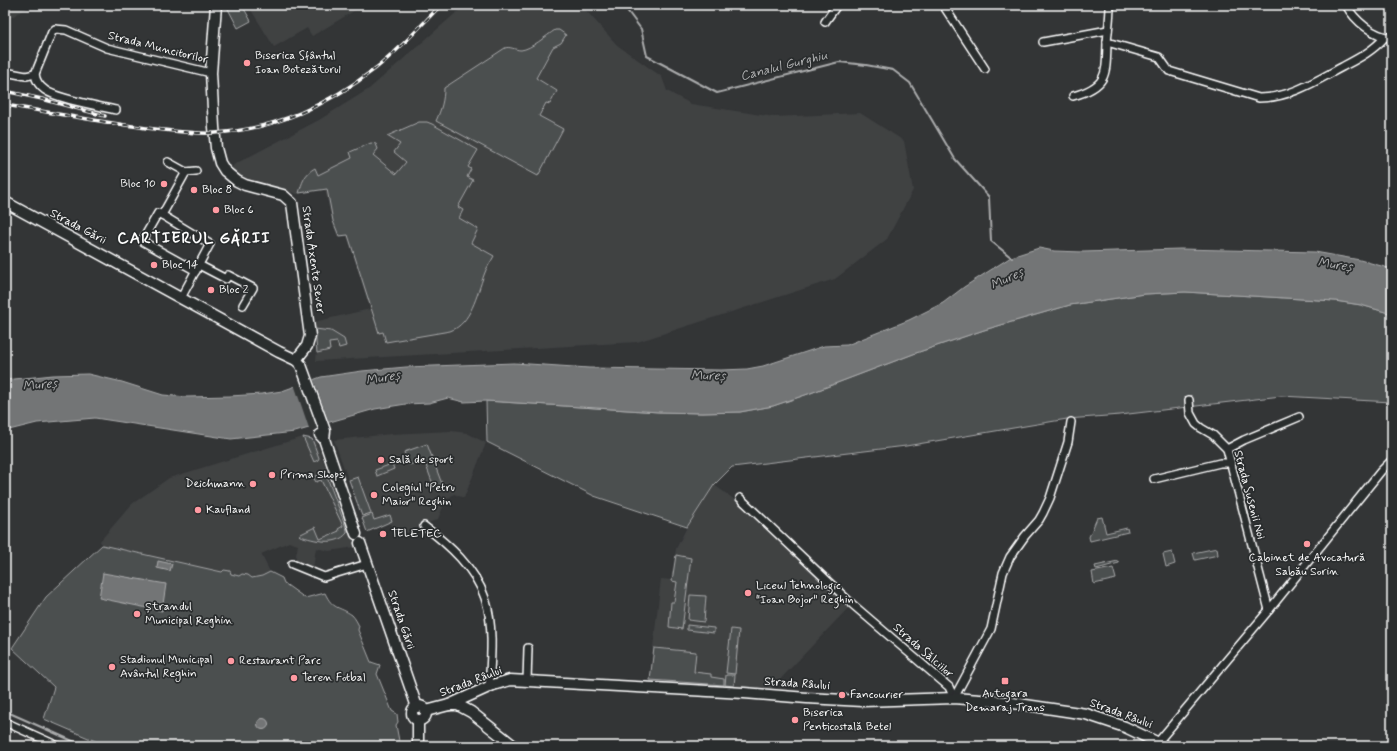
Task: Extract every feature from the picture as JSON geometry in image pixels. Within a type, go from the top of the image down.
[{"type":"main road","name":"Strada Axente Sever","points":[[216,5],[212,73],[214,133],[217,153],[220,163],[231,177],[245,185],[283,195],[292,203],[310,336],[307,346],[297,364]]},
{"type":"main road","name":"Strada Gării","points":[[5,202],[279,352],[297,364],[367,564],[421,709],[414,710],[413,715],[418,720],[418,746]]},
{"type":"main road","name":"Strada Râului","points":[[421,709],[449,705],[490,686],[510,680],[863,701],[954,698],[1006,702],[1086,714],[1125,728],[1161,744]]},
{"type":"main road","points":[[449,705],[458,705],[471,712],[514,746]]},
{"type":"street","points":[[825,22],[837,5]]},
{"type":"street","points":[[943,5],[985,69]]},
{"type":"street","points":[[1072,96],[1084,93],[1093,88],[1102,80],[1107,70],[1110,5]]},
{"type":"street","points":[[1346,5],[1358,21],[1388,38]]},
{"type":"street","name":"Strada Muncitorilor","points":[[35,74],[52,32],[55,29],[66,30],[107,48],[212,73]]},
{"type":"street","points":[[1042,42],[1108,30]]},
{"type":"street","points":[[1108,42],[1158,57],[1170,71],[1259,98],[1270,98],[1303,88],[1365,54],[1388,38]]},
{"type":"street","points":[[5,72],[26,76],[35,74],[39,84],[46,91],[116,110]]},
{"type":"street","points":[[168,162],[186,172],[196,171]]},
{"type":"street","points":[[162,215],[186,172]]},
{"type":"street","points":[[181,298],[198,268],[210,244],[158,213],[142,241],[198,268],[226,280],[228,275],[253,288],[243,305]]},
{"type":"street","name":"Strada Susenii Noi","points":[[1189,400],[1190,413],[1196,424],[1213,435],[1227,449],[1269,610]]},
{"type":"street","points":[[1227,449],[1299,416]]},
{"type":"street","name":"Strada Sălciilor","points":[[954,698],[991,629],[1003,574],[1010,557],[1039,520],[1045,508],[1068,442],[1071,422]]},
{"type":"street","points":[[1161,744],[1381,471],[1392,460]]},
{"type":"street","points":[[1154,479],[1220,463],[1231,463]]},
{"type":"street","name":"Strada Sălciilor","points":[[740,498],[852,604],[949,687],[954,698]]},
{"type":"street","points":[[424,526],[446,543],[463,562],[477,581],[485,598],[491,632],[490,686]]},
{"type":"street","points":[[292,564],[324,577],[367,564]]},
{"type":"street","points":[[527,681],[528,648]]},
{"type":"street","points":[[5,722],[58,746]]},
{"type":"shaded area","points":[[5,5],[32,5],[5,21]]},
{"type":"shaded area","points":[[231,5],[242,5],[251,21],[238,28],[227,7]]},
{"type":"shaded area","points":[[248,5],[364,5],[312,36],[307,28],[274,47]]},
{"type":"shaded area","points":[[465,5],[581,5],[617,45],[662,77],[667,91],[691,104],[774,117],[860,113],[904,141],[913,190],[887,239],[835,279],[637,342],[316,361],[317,349],[314,322],[370,309],[347,236],[338,238],[332,221],[325,190],[297,194],[246,179],[235,173],[232,170],[232,167],[235,164],[319,120],[369,89]]},
{"type":"shaded area","points":[[555,30],[559,30],[566,35],[561,43],[553,47],[536,78],[557,91],[550,104],[546,103],[539,116],[563,129],[538,176],[436,121],[442,105],[444,88],[505,48],[525,49],[534,45]]},
{"type":"shaded area","points":[[419,122],[427,122],[432,124],[478,150],[468,167],[471,169],[467,177],[473,180],[458,207],[463,210],[459,218],[478,229],[471,243],[494,256],[487,267],[472,308],[463,322],[457,327],[450,331],[386,342],[383,332],[379,333],[348,235],[339,236],[333,221],[327,189],[299,193],[304,179],[311,170],[315,168],[318,175],[352,158],[350,152],[371,143],[376,144],[378,149],[373,155],[396,174],[406,162],[394,152],[400,144],[387,136]]},
{"type":"shaded area","points":[[1185,292],[1335,301],[1361,305],[1392,314],[1392,402],[1281,396],[1120,415],[1067,419],[906,446],[732,467],[714,485],[687,527],[594,496],[487,442],[486,401],[659,412],[740,412],[773,406],[916,353],[984,330],[1070,305],[1145,294]]},
{"type":"shaded area","points":[[315,329],[331,331],[344,339],[346,346],[339,348],[337,342],[329,343],[330,350],[317,353]]},
{"type":"shaded area","points":[[451,431],[467,433],[486,443],[464,498],[454,494],[446,500],[438,519],[395,538],[390,523],[367,532],[334,440],[391,434]]},
{"type":"shaded area","points":[[303,437],[308,437],[316,441],[349,530],[353,537],[355,547],[329,551],[316,548],[313,568],[295,561],[298,545],[289,542],[261,554],[270,572],[259,577],[249,578],[102,545],[100,541],[132,504],[169,478]]},
{"type":"shaded area","points":[[303,437],[312,439],[319,458],[318,460],[314,462]]},
{"type":"shaded area","points":[[427,444],[442,484],[434,487],[424,460],[409,465],[404,452]]},
{"type":"shaded area","points":[[392,464],[394,469],[377,476],[375,470]]},
{"type":"shaded area","points":[[322,474],[327,477],[347,530],[347,533],[337,540],[325,541],[299,535],[315,527],[320,539],[339,531],[338,529],[343,526],[321,480],[316,482],[313,477]]},
{"type":"shaded area","points":[[358,477],[371,513],[362,516],[349,480]]},
{"type":"shaded area","name":"Liceul Tehnologic \"Ioan Bojor\" Reghin","points":[[714,485],[738,502],[850,606],[770,690],[649,682],[661,579],[671,580],[676,549],[687,527]]},
{"type":"shaded area","points":[[372,514],[374,520],[390,515],[392,521],[367,532],[362,518]]},
{"type":"shaded area","points":[[1102,517],[1106,533],[1127,528],[1128,532],[1090,541],[1089,537],[1097,518]]},
{"type":"shaded area","points":[[102,545],[222,572],[224,570],[230,571],[231,574],[239,576],[242,574],[248,575],[252,578],[262,576],[270,572],[282,578],[284,583],[305,598],[325,593],[334,605],[354,617],[359,626],[358,630],[371,662],[380,665],[377,674],[392,711],[397,714],[398,722],[396,725],[400,746],[107,746],[44,719],[54,687],[12,648],[46,597]]},
{"type":"shaded area","points":[[1217,548],[1218,555],[1195,560],[1193,553]]},
{"type":"shaded area","points":[[1172,552],[1175,564],[1166,567],[1163,554]]},
{"type":"shaded area","points":[[676,555],[691,558],[682,629],[669,627],[671,602],[674,602],[677,582],[672,581]]},
{"type":"shaded area","points":[[1118,561],[1119,563],[1096,569],[1095,566]]},
{"type":"shaded area","points":[[1113,568],[1116,579],[1094,584],[1092,572]]},
{"type":"shaded area","points":[[690,595],[706,596],[704,622],[688,620]]},
{"type":"shaded area","points":[[687,625],[714,628],[714,633],[687,630]]},
{"type":"shaded area","points":[[731,629],[739,630],[735,674],[726,673]]},
{"type":"shaded area","points":[[654,648],[696,652],[694,672],[711,674],[711,677],[724,679],[724,685],[650,680]]},
{"type":"shaded area","points":[[726,675],[735,675],[734,686],[725,685]]},
{"type":"water","name":"Mureș","points":[[1039,248],[1054,251],[1083,252],[1180,249],[1315,252],[1360,260],[1392,269],[1392,314],[1361,305],[1335,301],[1185,292],[1145,294],[1070,305],[984,330],[916,353],[773,406],[740,412],[659,412],[486,401],[464,402],[448,398],[429,403],[406,404],[375,409],[295,432],[231,439],[95,418],[37,423],[5,431],[5,380],[53,375],[88,374],[122,382],[163,395],[187,397],[262,394],[282,391],[321,377],[406,367],[514,363],[589,368],[747,369],[763,366],[824,346],[847,345],[909,320],[943,303],[964,287],[1011,257]]},
{"type":"water","points":[[158,561],[172,564],[170,571],[157,568]]},
{"type":"water","points":[[103,573],[166,584],[162,611],[99,598]]},
{"type":"water","points":[[261,719],[265,719],[267,720],[267,728],[261,729],[258,726],[258,722]]},
{"type":"pier","points":[[313,378],[330,425],[310,431],[294,384]]},
{"type":"waterway","name":"Canalul Gurghiu","points":[[623,5],[641,29],[647,56],[717,93],[839,62],[893,70],[910,83],[955,159],[989,197],[991,241],[1012,258]]},
{"type":"waterway","points":[[5,711],[84,746]]},
{"type":"railway","points":[[5,105],[118,124],[185,132],[215,133],[259,127],[280,121],[320,104],[358,81],[393,54],[441,5]]},
{"type":"railway","points":[[5,91],[42,99],[105,116]]},
{"type":"place","name":"Biserica Sfântul Ioan Botezătorul","points":[[247,63]]},
{"type":"place","name":"Bloc 10","points":[[164,184]]},
{"type":"place","name":"Bloc 8","points":[[194,190]]},
{"type":"place","name":"Bloc 6","points":[[216,210]]},
{"type":"place","name":"Bloc 14","points":[[154,265]]},
{"type":"place","name":"Bloc 2","points":[[211,290]]},
{"type":"place","name":"Sală de sport","points":[[381,460]]},
{"type":"place","name":"Prima Shops","points":[[272,475]]},
{"type":"place","name":"Deichmann","points":[[253,484]]},
{"type":"place","name":"Colegiul \"Petru Maior\" Reghin","points":[[374,495]]},
{"type":"place","name":"Kaufland","points":[[198,510]]},
{"type":"place","name":"TELETEC","points":[[383,534]]},
{"type":"place","name":"Cabinet de Avocatură Sabău Sorin","points":[[1307,544]]},
{"type":"place","name":"Liceul Tehnologic \"Ioan Bojor\" Reghin","points":[[748,593]]},
{"type":"place","name":"Ștrandul Municipal Reghin","points":[[137,614]]},
{"type":"place","name":"Restaurant Parc","points":[[231,661]]},
{"type":"place","name":"Stadionul Municipal Avântul Reghin","points":[[112,667]]},
{"type":"place","name":"Teren Fotbal","points":[[294,678]]},
{"type":"place","name":"Autogara Demaraj Trans","points":[[1005,681]]},
{"type":"place","name":"Fancourier","points":[[842,695]]},
{"type":"place","name":"Biserica Penticostală Betel","points":[[795,720]]},
{"type":"district","name":"CARTIERUL GĂRII","points":[[194,238]]}]
